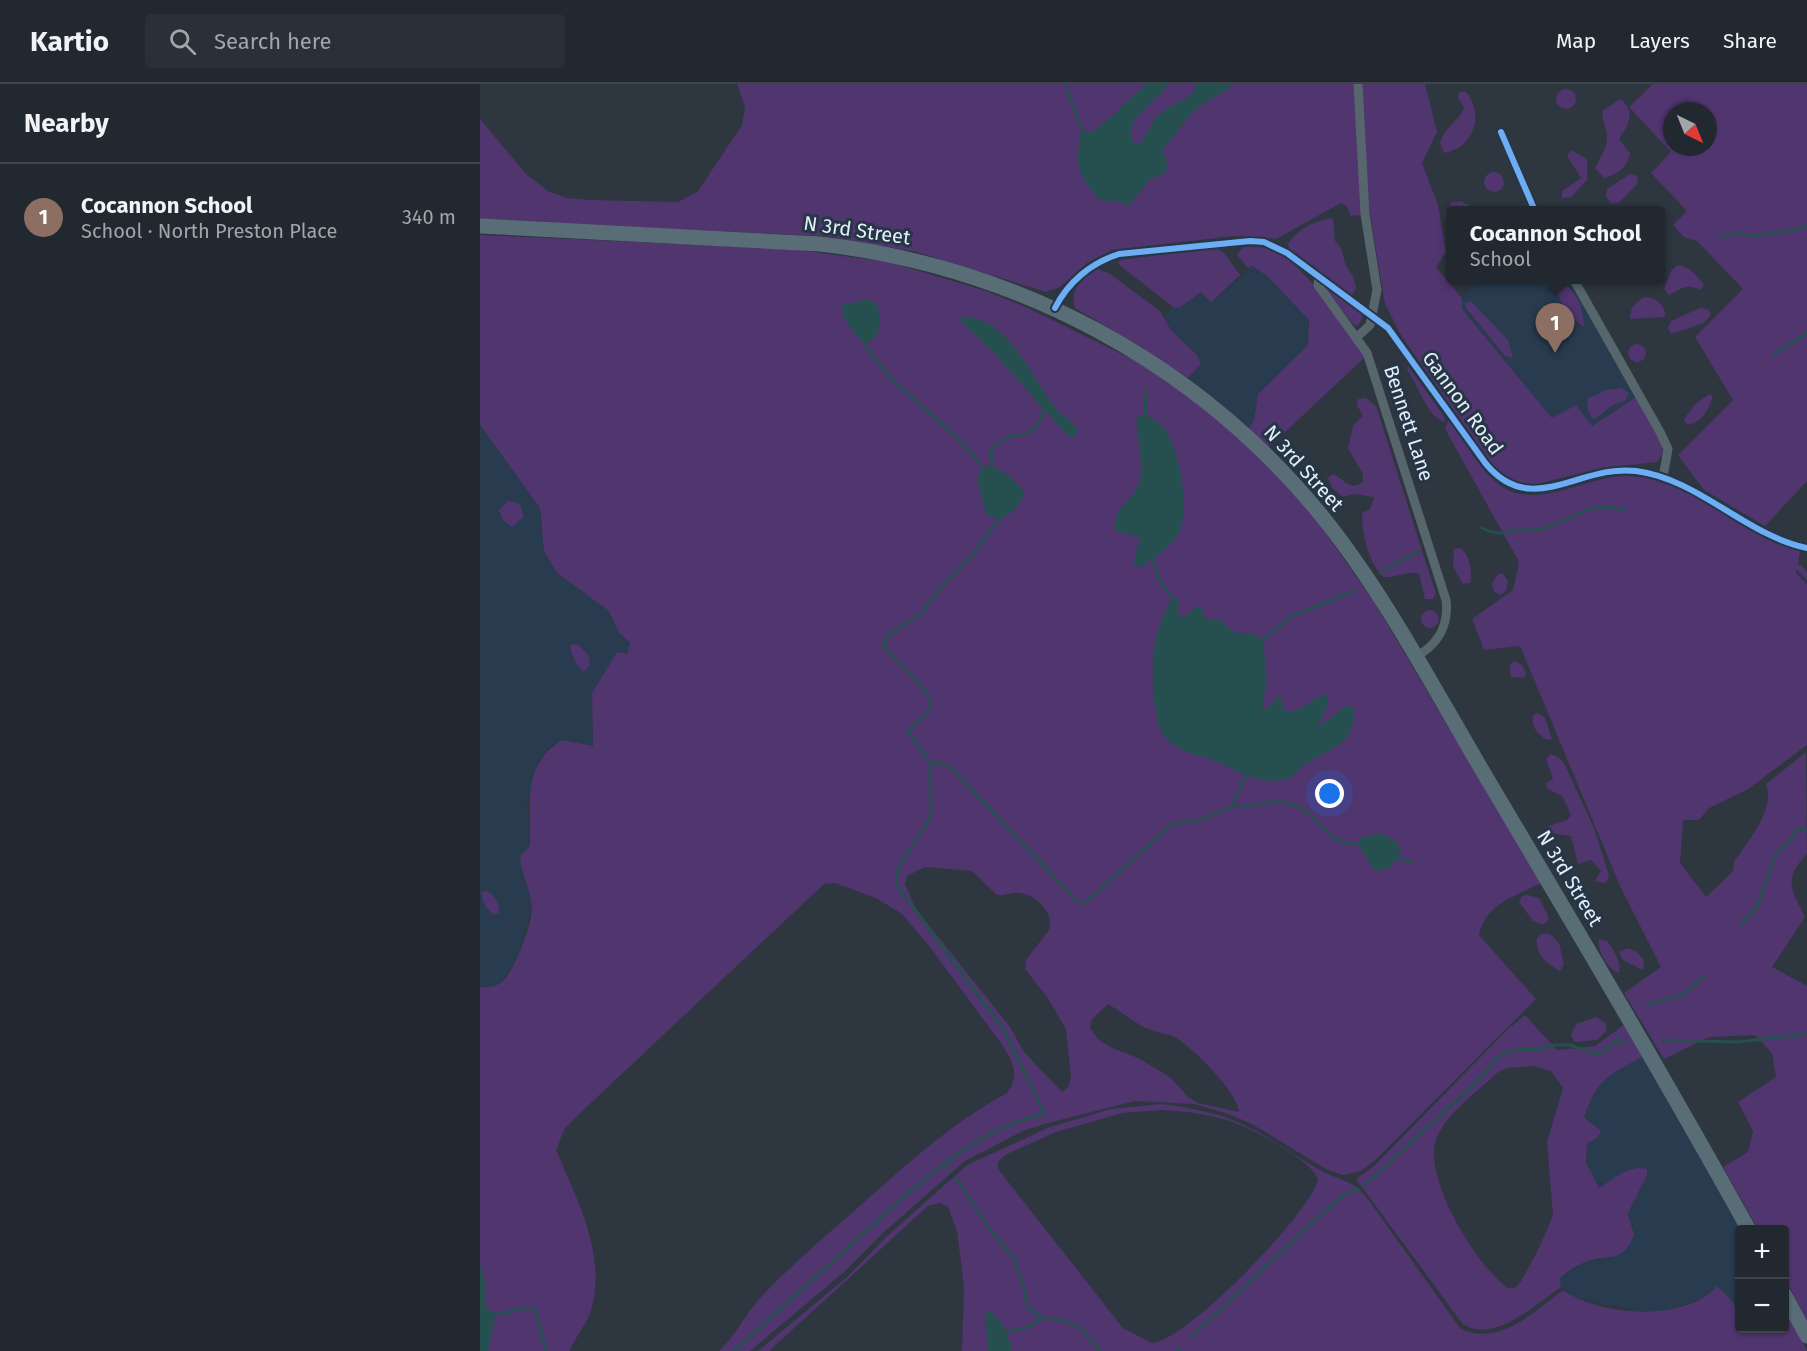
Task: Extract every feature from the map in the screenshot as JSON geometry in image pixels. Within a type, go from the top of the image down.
[{"type":"main road","name":"N 3rd Street","points":[[480,226],[712,237],[865,249],[973,276],[1055,308],[1149,359],[1214,407],[1260,448],[1322,517],[1365,576],[1592,956],[1746,1225]]},
{"type":"main road","points":[[1789,1302],[1807,1336]]},
{"type":"street","points":[[1055,308],[1068,286],[1093,265],[1119,254],[1224,242],[1264,242],[1287,253],[1319,276],[1318,285],[1358,337],[1370,325],[1377,290],[1365,214],[1358,84]]},
{"type":"street","points":[[1501,132],[1533,206]]},
{"type":"street","name":"Gannon Road","points":[[1319,276],[1373,315],[1394,336],[1486,464],[1504,482],[1523,489],[1537,489],[1612,471],[1630,471],[1663,477],[1774,537],[1807,548]]},
{"type":"street","points":[[1577,284],[1668,449],[1663,477]]},
{"type":"street","name":"Bennett Lane","points":[[1358,337],[1367,353],[1379,388],[1446,600],[1448,618],[1445,626],[1427,649],[1415,657]]},
{"type":"shaded area","points":[[737,84],[1354,84],[1362,215],[1351,216],[1347,206],[1341,203],[1276,239],[1234,236],[1112,250],[1087,263],[1060,287],[1046,292],[917,252],[823,236],[480,220],[480,119],[527,175],[548,191],[567,198],[589,200],[678,202],[698,191],[742,125],[745,107]]},
{"type":"shaded area","points":[[1146,84],[1169,84],[1134,121],[1130,133],[1134,143],[1141,143],[1157,117],[1191,94],[1197,84],[1233,84],[1200,106],[1186,120],[1162,150],[1167,163],[1166,173],[1149,180],[1129,206],[1119,202],[1100,200],[1086,182],[1079,168],[1078,152],[1081,130],[1094,132]]},
{"type":"shaded area","points":[[1362,84],[1425,84],[1437,132],[1422,163],[1438,205],[1446,252],[1436,267],[1446,279],[1446,284],[1450,284],[1462,298],[1462,309],[1552,418],[1576,405],[1592,426],[1636,397],[1662,445],[1663,453],[1657,462],[1602,468],[1537,484],[1524,484],[1507,477],[1492,464],[1402,337],[1385,304],[1370,214],[1363,148]]},
{"type":"shaded area","points":[[1653,84],[1807,84],[1807,481],[1765,526],[1704,490],[1678,455],[1733,400],[1695,337],[1743,289],[1697,241],[1684,237],[1673,225],[1687,211],[1651,173],[1667,156],[1717,156],[1717,102],[1663,102],[1663,143],[1629,107]]},
{"type":"shaded area","points":[[1566,89],[1573,92],[1576,99],[1573,106],[1566,109],[1559,106],[1556,99],[1559,92]]},
{"type":"shaded area","points":[[1459,92],[1466,92],[1472,101],[1475,110],[1473,129],[1463,144],[1444,153],[1440,143],[1442,137],[1464,107],[1458,98]]},
{"type":"shaded area","points":[[1621,99],[1630,114],[1626,128],[1619,139],[1630,153],[1627,163],[1621,170],[1604,178],[1595,168],[1607,139],[1603,110]]},
{"type":"shaded area","points":[[1571,150],[1587,159],[1587,180],[1571,197],[1562,198],[1562,191],[1581,178],[1567,156]]},
{"type":"shaded area","points":[[1490,172],[1498,172],[1504,178],[1504,186],[1498,192],[1490,192],[1484,186],[1484,178]]},
{"type":"shaded area","points":[[1630,174],[1638,176],[1637,184],[1619,203],[1611,203],[1606,197],[1607,189]]},
{"type":"shaded area","points":[[1461,201],[1470,206],[1449,206],[1452,202]]},
{"type":"shaded area","points":[[1333,218],[1335,241],[1341,248],[1345,263],[1355,283],[1356,288],[1352,295],[1289,248],[1288,244],[1296,234],[1308,226]]},
{"type":"shaded area","points":[[480,235],[790,249],[889,262],[986,291],[1028,308],[1146,366],[1221,422],[1267,464],[1315,518],[1374,602],[1541,883],[1495,908],[1483,924],[1479,935],[1536,999],[1373,1162],[1361,1171],[1343,1175],[1326,1169],[1252,1124],[1226,1113],[1193,1104],[1135,1101],[1048,1123],[1023,1131],[965,1161],[883,1233],[844,1272],[750,1351],[719,1351],[761,1297],[798,1261],[931,1144],[987,1104],[1007,1093],[1013,1080],[1014,1069],[1003,1046],[930,947],[902,914],[876,898],[835,883],[824,884],[565,1128],[556,1150],[581,1208],[595,1268],[595,1289],[591,1310],[570,1351],[480,1351],[480,987],[497,985],[507,976],[522,947],[529,925],[532,907],[520,861],[521,855],[530,846],[530,801],[534,774],[540,761],[549,750],[562,740],[593,746],[592,693],[617,652],[627,654],[630,643],[619,633],[609,611],[557,573],[544,551],[540,508],[480,425]],"holes":[[[925,867],[972,871],[997,895],[1017,893],[1032,897],[1047,912],[1049,930],[1026,960],[1025,969],[1047,997],[1066,1029],[1071,1076],[1068,1087],[1062,1092],[1024,1052],[1010,1027],[916,909],[905,884],[907,876]],[[1108,1004],[1140,1025],[1178,1039],[1223,1083],[1237,1103],[1239,1112],[1198,1103],[1188,1097],[1170,1077],[1138,1058],[1110,1047],[1098,1039],[1090,1028],[1092,1019]]]},
{"type":"shaded area","points":[[1243,247],[1271,249],[1301,271],[1339,317],[1364,358],[1268,448],[1248,428],[1254,421],[1258,394],[1308,345],[1309,320],[1267,276],[1252,266],[1248,268],[1237,255]]},
{"type":"shaded area","points":[[1216,248],[1224,253],[1240,275],[1211,303],[1201,292],[1179,308],[1173,307],[1118,264],[1120,260]]},
{"type":"shaded area","points":[[1678,265],[1693,272],[1704,286],[1700,290],[1691,287],[1684,288],[1669,295],[1664,289],[1671,271]]},
{"type":"shaded area","points":[[1252,266],[1267,276],[1309,320],[1308,345],[1258,394],[1254,421],[1248,428],[1188,378],[1201,364],[1197,355],[1171,330],[1164,317],[1173,307],[1179,307],[1201,292],[1212,303]]},
{"type":"shaded area","points":[[1098,269],[1110,274],[1160,311],[1171,330],[1197,355],[1201,364],[1188,378],[1140,346],[1075,308],[1075,290],[1082,280]]},
{"type":"shaded area","points":[[1477,284],[1571,284],[1636,397],[1592,426],[1552,418],[1462,309],[1462,298]]},
{"type":"shaded area","points":[[1557,284],[1564,284],[1569,287],[1580,305],[1584,327],[1572,318],[1560,300]]},
{"type":"shaded area","points":[[1324,287],[1364,314],[1358,326],[1354,325]]},
{"type":"shaded area","points":[[1645,297],[1660,303],[1665,317],[1630,319],[1634,305]]},
{"type":"shaded area","points":[[868,299],[878,305],[880,327],[875,339],[864,343],[846,321],[842,305]]},
{"type":"shaded area","points":[[1471,301],[1508,340],[1513,358],[1505,356],[1466,308],[1465,303]]},
{"type":"shaded area","points":[[1700,308],[1708,309],[1711,315],[1704,323],[1671,334],[1668,328],[1671,321]]},
{"type":"shaded area","points":[[966,317],[982,321],[995,328],[1007,339],[1055,407],[1078,430],[1074,438],[1068,436],[991,350],[958,319]]},
{"type":"shaded area","points":[[1633,344],[1641,344],[1646,349],[1644,360],[1633,362],[1628,357],[1628,349]]},
{"type":"shaded area","points":[[1408,366],[1444,416],[1445,422],[1433,415],[1428,408],[1407,370]]},
{"type":"shaded area","points":[[1621,388],[1629,393],[1625,401],[1610,407],[1593,419],[1588,411],[1587,399],[1606,390]]},
{"type":"shaded area","points":[[1710,394],[1713,397],[1704,415],[1687,425],[1684,419],[1696,403]]},
{"type":"shaded area","points":[[1366,398],[1376,406],[1436,594],[1433,599],[1425,599],[1419,573],[1383,577],[1373,563],[1363,530],[1362,513],[1370,509],[1374,497],[1354,494],[1343,497],[1332,488],[1328,478],[1333,474],[1351,485],[1363,482],[1363,474],[1348,448],[1353,426],[1363,416],[1357,405],[1358,399]]},
{"type":"shaded area","points":[[1144,414],[1160,424],[1173,445],[1181,477],[1183,510],[1182,524],[1175,540],[1140,568],[1133,563],[1140,537],[1115,531],[1115,522],[1120,510],[1133,495],[1139,482],[1141,466],[1137,417]]},
{"type":"shaded area","points":[[1449,420],[1488,474],[1504,488],[1516,493],[1528,495],[1555,492],[1614,477],[1648,478],[1679,489],[1764,537],[1800,551],[1798,565],[1801,565],[1807,572],[1807,581],[1797,569],[1796,573],[1807,584],[1807,745],[1748,789],[1709,808],[1699,820],[1683,820],[1680,863],[1706,897],[1733,871],[1734,862],[1759,824],[1767,804],[1766,784],[1806,752],[1807,854],[1799,863],[1792,878],[1793,891],[1805,917],[1772,967],[1807,986],[1807,1320],[1789,1286],[1789,1225],[1756,1225],[1723,1167],[1748,1152],[1753,1131],[1738,1102],[1776,1077],[1772,1053],[1755,1035],[1709,1037],[1664,1059],[1624,993],[1661,967],[1620,886],[1520,646],[1484,650],[1472,619],[1513,590],[1519,562],[1445,429]]},
{"type":"shaded area","points":[[480,425],[540,508],[541,527],[557,573],[609,611],[619,633],[630,643],[627,654],[617,653],[592,693],[593,746],[562,740],[548,748],[538,762],[527,805],[530,846],[521,855],[520,861],[532,904],[531,913],[517,958],[503,981],[492,988],[480,987]]},
{"type":"shaded area","points":[[991,466],[1008,474],[1024,492],[1018,505],[1000,520],[986,514],[977,481],[982,467]]},
{"type":"shaded area","points":[[508,501],[520,504],[524,517],[512,527],[503,520],[499,510]]},
{"type":"shaded area","points":[[1461,548],[1470,564],[1470,583],[1463,584],[1453,567],[1454,549]]},
{"type":"shaded area","points":[[1498,574],[1503,574],[1508,581],[1506,591],[1500,595],[1494,592],[1492,584]]},
{"type":"shaded area","points":[[1173,596],[1179,602],[1178,615],[1184,617],[1200,604],[1206,620],[1219,619],[1233,632],[1256,635],[1263,640],[1267,679],[1262,711],[1271,705],[1280,693],[1283,708],[1287,712],[1326,695],[1329,701],[1317,728],[1347,705],[1354,708],[1350,731],[1345,738],[1332,750],[1304,765],[1294,775],[1277,781],[1242,774],[1171,743],[1165,737],[1157,720],[1153,668],[1157,635]]},
{"type":"shaded area","points":[[1430,610],[1436,613],[1439,619],[1436,625],[1430,628],[1424,625],[1421,619],[1424,613]]},
{"type":"shaded area","points":[[577,644],[588,654],[590,665],[584,672],[576,663],[570,645]]},
{"type":"shaded area","points":[[1515,661],[1522,665],[1526,673],[1525,678],[1511,677],[1510,664]]},
{"type":"shaded area","points":[[1537,713],[1545,718],[1552,739],[1547,740],[1536,730],[1533,715]]},
{"type":"shaded area","points":[[1550,754],[1558,757],[1564,763],[1594,828],[1609,875],[1606,883],[1595,881],[1601,871],[1591,860],[1578,864],[1571,836],[1549,833],[1548,826],[1567,820],[1571,815],[1563,797],[1548,789],[1546,783],[1553,779],[1546,759]]},
{"type":"shaded area","points":[[1382,833],[1397,842],[1401,852],[1390,868],[1375,871],[1358,845],[1361,837]]},
{"type":"shaded area","points":[[487,891],[496,900],[499,913],[493,915],[484,904],[481,892]]},
{"type":"shaded area","points":[[1522,896],[1539,898],[1549,918],[1544,925],[1533,921],[1519,902]]},
{"type":"shaded area","points":[[1542,934],[1550,934],[1559,943],[1564,964],[1560,971],[1546,962],[1540,954],[1537,938]]},
{"type":"shaded area","points":[[1599,939],[1607,941],[1614,952],[1619,964],[1619,973],[1611,968],[1604,959]]},
{"type":"shaded area","points":[[1627,948],[1637,952],[1644,960],[1643,970],[1623,960],[1619,952]]},
{"type":"shaded area","points":[[1525,1015],[1557,1050],[1595,1046],[1625,1024],[1644,1056],[1606,1079],[1594,1093],[1584,1117],[1601,1131],[1598,1137],[1587,1144],[1586,1162],[1599,1188],[1628,1170],[1647,1169],[1647,1175],[1628,1213],[1634,1235],[1621,1254],[1589,1261],[1573,1268],[1560,1278],[1561,1287],[1513,1320],[1487,1329],[1474,1329],[1462,1323],[1356,1179],[1375,1165],[1508,1029]],"holes":[[[1534,1066],[1551,1071],[1563,1088],[1547,1142],[1553,1216],[1520,1283],[1515,1288],[1508,1288],[1495,1277],[1468,1242],[1445,1198],[1437,1176],[1434,1156],[1436,1140],[1454,1112],[1497,1073],[1507,1068]]]},
{"type":"shaded area","points":[[1596,1017],[1605,1023],[1607,1030],[1597,1040],[1575,1042],[1571,1035],[1576,1024]]},
{"type":"shaded area","points":[[1644,1056],[1740,1225],[1735,1225],[1735,1307],[1729,1298],[1709,1296],[1657,1313],[1640,1312],[1573,1297],[1561,1287],[1560,1278],[1585,1262],[1612,1258],[1634,1229],[1628,1213],[1630,1169],[1599,1188],[1591,1174],[1585,1152],[1587,1144],[1598,1137],[1595,1125],[1584,1117],[1593,1091],[1606,1077]]},
{"type":"shaded area","points":[[1161,1104],[1218,1115],[1260,1133],[1316,1168],[1354,1185],[1363,1193],[1460,1328],[1474,1333],[1488,1334],[1514,1325],[1563,1290],[1598,1306],[1642,1312],[1685,1306],[1703,1298],[1717,1286],[1734,1304],[1735,1333],[1789,1333],[1789,1313],[1807,1351],[962,1351],[964,1286],[957,1231],[948,1207],[940,1203],[928,1206],[769,1351],[758,1351],[848,1276],[886,1237],[967,1165],[1050,1127],[1111,1109]],"holes":[[[1161,1110],[1196,1113],[1230,1121],[1279,1145],[1304,1163],[1318,1179],[1294,1218],[1245,1273],[1191,1322],[1168,1337],[1152,1343],[1123,1328],[998,1169],[998,1162],[1005,1155],[1056,1132],[1122,1113]]]},
{"type":"shaded area","points":[[480,1264],[486,1284],[486,1307],[496,1314],[488,1351],[480,1351]]},
{"type":"shaded area","points":[[987,1311],[1001,1322],[1012,1351],[988,1351],[985,1321]]},
{"type":"waterway","points":[[1065,84],[1083,133]]},
{"type":"waterway","points":[[1718,237],[1739,233],[1754,236],[1802,228],[1807,225]]},
{"type":"waterway","points":[[1774,354],[1807,333]]},
{"type":"waterway","points":[[863,340],[887,374],[954,435],[983,468]]},
{"type":"waterway","points":[[1145,418],[1146,390]]},
{"type":"waterway","points":[[992,469],[991,449],[1010,436],[1027,434],[1038,425],[1044,409]]},
{"type":"waterway","points":[[1482,528],[1500,533],[1538,530],[1589,509],[1599,507],[1624,510]]},
{"type":"waterway","points":[[931,764],[908,732],[930,708],[927,694],[883,646],[889,634],[920,615],[941,587],[975,552],[1001,516]]},
{"type":"waterway","points":[[1380,572],[1420,551]]},
{"type":"waterway","points":[[1152,555],[1158,579],[1173,599]]},
{"type":"waterway","points":[[1262,641],[1290,617],[1354,591]]},
{"type":"waterway","points":[[945,1163],[992,1133],[1031,1117],[1045,1114],[1003,1029],[897,885],[899,866],[930,815],[931,764],[942,763],[951,768],[1079,903],[1086,902],[1172,824],[1202,820],[1232,806],[1246,775]]},
{"type":"waterway","points":[[1232,806],[1270,802],[1292,804],[1310,815],[1338,840],[1363,845]]},
{"type":"waterway","points":[[1742,924],[1758,905],[1774,857],[1794,835],[1797,828],[1807,831]]},
{"type":"waterway","points":[[1394,856],[1412,863]]},
{"type":"waterway","points":[[1647,1005],[1682,995],[1704,977]]},
{"type":"waterway","points":[[1662,1040],[1738,1042],[1807,1034]]},
{"type":"waterway","points":[[1363,1187],[1471,1087],[1502,1054],[1514,1050],[1541,1049],[1554,1045],[1570,1045],[1595,1054],[1603,1052],[1618,1038]]},
{"type":"waterway","points":[[1616,1043],[1626,1043]]},
{"type":"waterway","points":[[734,1351],[909,1192],[945,1163],[950,1169]]},
{"type":"waterway","points":[[956,1178],[989,1228],[1013,1257],[1024,1287],[1027,1306],[1042,1318],[1063,1320],[1081,1328],[1100,1351]]},
{"type":"waterway","points":[[1192,1336],[1314,1221],[1344,1195],[1358,1189]]},
{"type":"waterway","points":[[494,1315],[526,1308],[535,1309],[546,1351]]},
{"type":"waterway","points":[[1007,1332],[1031,1326],[1042,1318]]},
{"type":"cycle path","points":[[1501,132],[1533,206]]},
{"type":"cycle path","points":[[1055,308],[1081,275],[1119,254],[1250,241],[1264,242],[1287,253],[1388,328],[1486,464],[1503,480],[1521,487],[1539,489],[1615,471],[1636,471],[1659,476],[1701,495],[1763,532],[1807,548]]},
{"type":"place","name":"Cocannon School","points":[[1555,353]]}]
